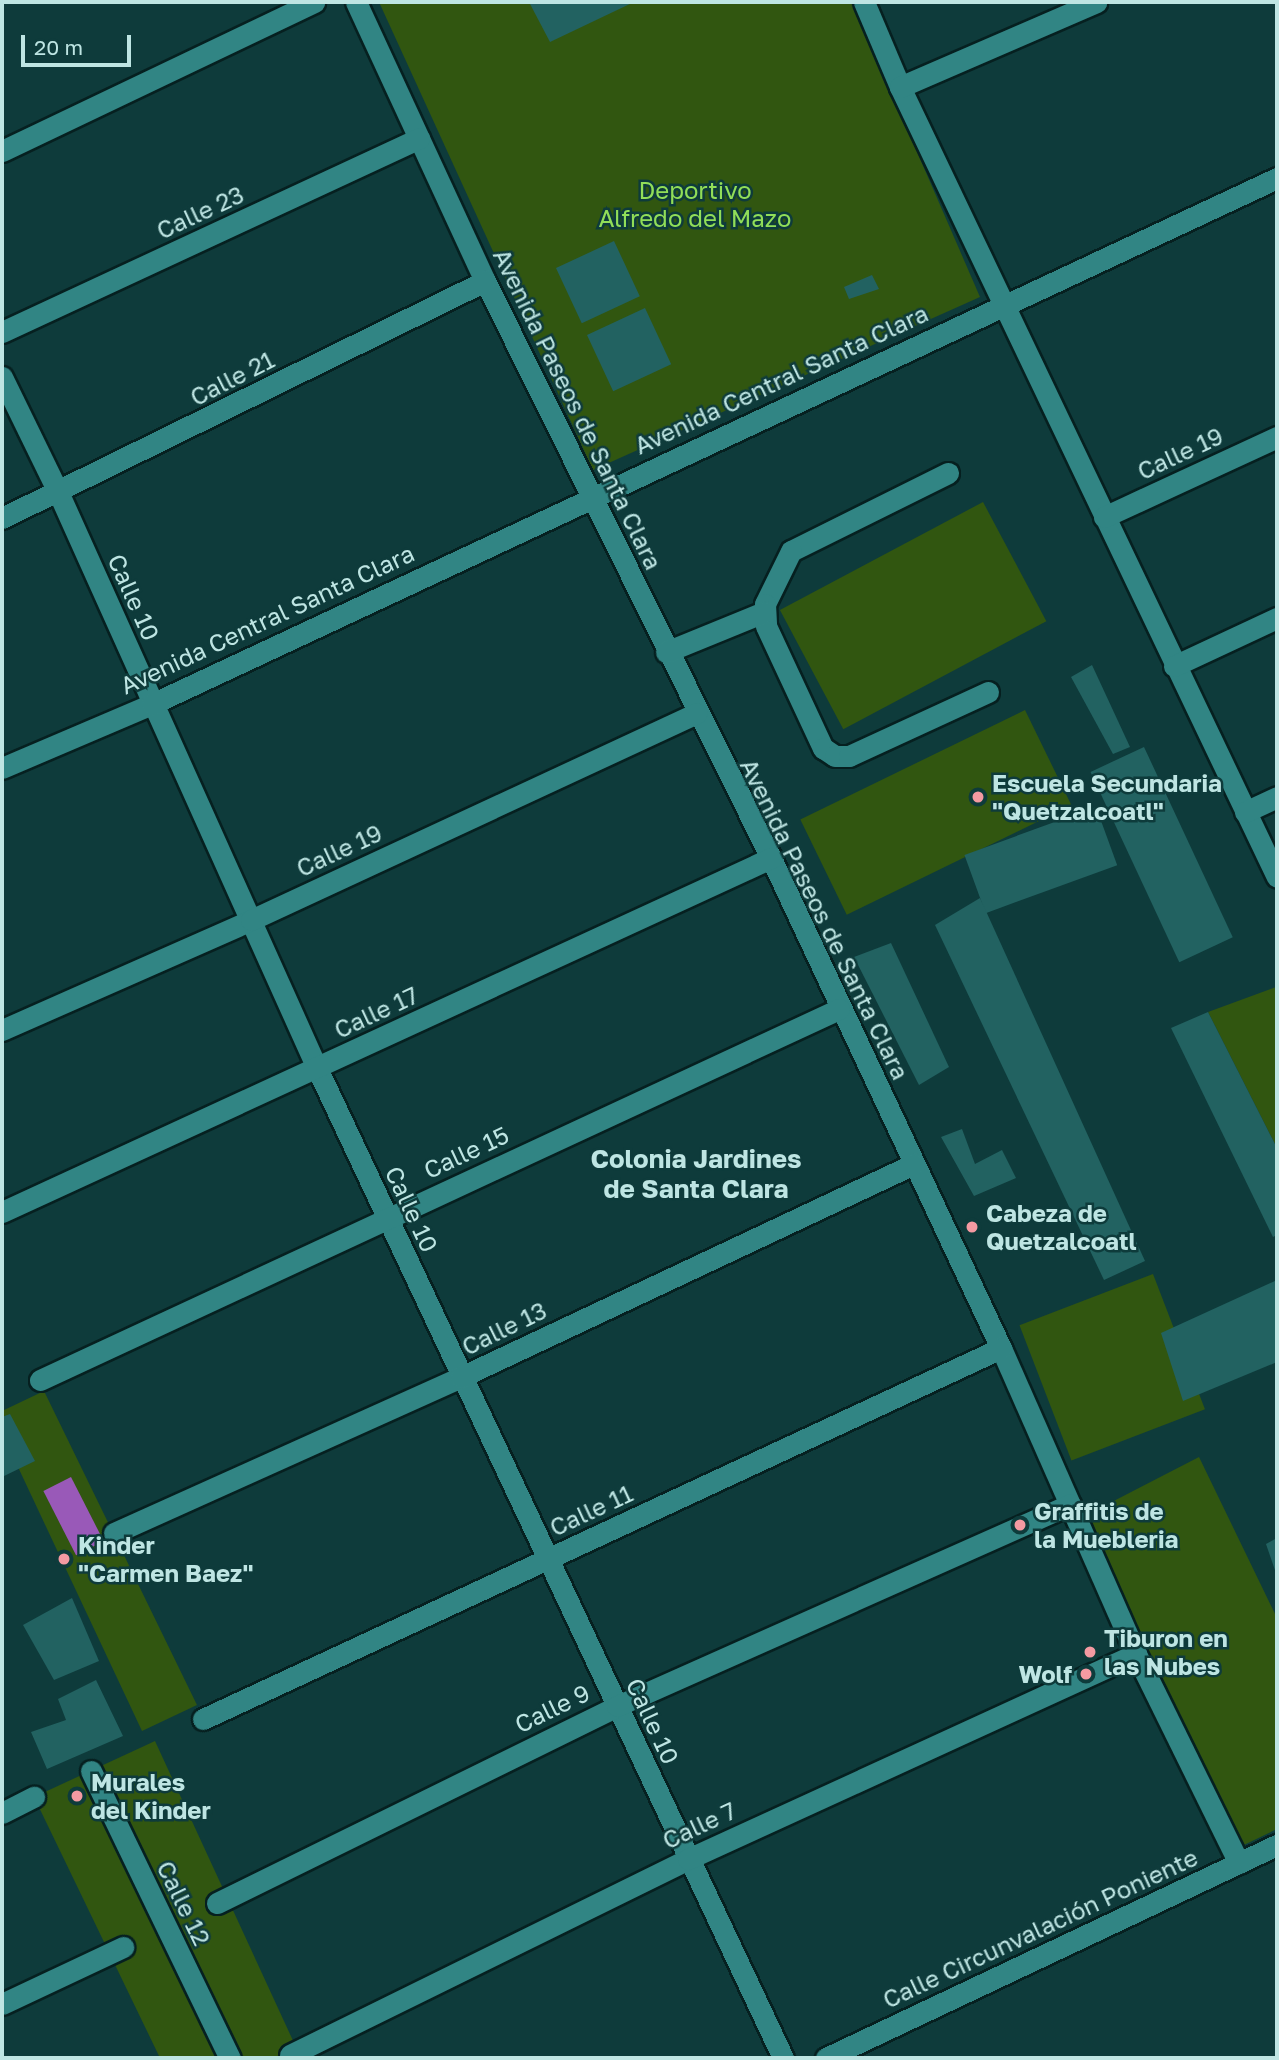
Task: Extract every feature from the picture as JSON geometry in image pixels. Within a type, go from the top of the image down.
[{"type":"street","points":[[2,151],[314,2]]},
{"type":"street","name":"Avenida Paseos de Santa Clara","points":[[356,2],[485,281],[593,495],[696,713],[771,858],[839,1009],[1001,1348],[1136,1654],[1239,1863]]},
{"type":"street","points":[[864,2],[900,87],[1277,877]]},
{"type":"street","points":[[900,87],[1096,2]]},
{"type":"street","name":"Calle 23","points":[[2,332],[419,138]]},
{"type":"street","name":"Avenida Central Santa Clara","points":[[2,768],[152,704],[593,495],[1277,178]]},
{"type":"street","name":"Calle 21","points":[[2,518],[59,494],[485,281]]},
{"type":"street","name":"Calle 10","points":[[2,377],[59,494],[317,1068],[783,2058]]},
{"type":"street","name":"Calle 19","points":[[1104,517],[1277,437]]},
{"type":"street","points":[[948,473],[791,551],[782,562],[764,612],[766,626],[823,748],[835,756],[849,756],[988,692]]},
{"type":"street","points":[[666,652],[764,612]]},
{"type":"street","points":[[1174,666],[1277,618]]},
{"type":"street","name":"Calle 19","points":[[2,1030],[251,920],[696,713]]},
{"type":"street","points":[[1245,812],[1277,797]]},
{"type":"street","name":"Calle 17","points":[[2,1212],[771,858]]},
{"type":"street","name":"Calle 15","points":[[40,1380],[839,1009]]},
{"type":"street","name":"Calle 13","points":[[114,1533],[461,1377],[913,1164]]},
{"type":"street","name":"Calle 11","points":[[203,1719],[1001,1348]]},
{"type":"street","name":"Calle 9","points":[[217,1903],[617,1706],[1070,1504]]},
{"type":"street","name":"Calle 7","points":[[290,2054],[688,1858],[1136,1654]]},
{"type":"street","name":"Calle 12","points":[[91,1771],[230,2058]]},
{"type":"street","points":[[2,1813],[34,1797]]},
{"type":"street","name":"Calle Circunvalación Poniente","points":[[826,2058],[1277,1845]]},
{"type":"street","points":[[2,2004],[123,1947]]},
{"type":"green space","name":"Deportivo Alfredo del Mazo","points":[[379,2],[852,2],[980,297],[593,470]]},
{"type":"green space","points":[[983,502],[1046,621],[843,729],[780,610]]},
{"type":"green space","points":[[1025,710],[1071,805],[847,915],[800,820]]},
{"type":"green space","points":[[1276,987],[1277,990],[1277,1148],[1208,1012]]},
{"type":"green space","points":[[1153,1274],[1205,1409],[1071,1461],[1019,1325]]},
{"type":"green space","points":[[44,1391],[197,1705],[142,1731],[2,1433],[2,1411]]},
{"type":"green space","points":[[1199,1457],[1277,1618],[1277,1829],[1223,1855],[1071,1523]]},
{"type":"green space","points":[[155,1741],[301,2058],[160,2058],[34,1797]]},
{"type":"shaded area","points":[[71,1477],[104,1541],[76,1555],[43,1491]]},
{"type":"building","points":[[529,2],[634,2],[550,42]]},
{"type":"building","points":[[614,241],[640,296],[582,323],[556,268]]},
{"type":"building","points":[[872,275],[879,289],[849,299],[844,287]]},
{"type":"building","points":[[645,308],[671,364],[613,391],[587,335]]},
{"type":"building","points":[[1092,665],[1130,747],[1113,754],[1071,677]]},
{"type":"building","points":[[1144,747],[1233,937],[1179,962],[1091,772]]},
{"type":"building","points":[[1096,807],[1117,865],[986,913],[964,855]]},
{"type":"building","points":[[980,898],[1145,1261],[1104,1280],[935,925]]},
{"type":"building","points":[[891,943],[949,1067],[919,1085],[854,957]]},
{"type":"building","points":[[1208,1012],[1277,1148],[1277,1235],[1273,1237],[1171,1028]]},
{"type":"building","points":[[962,1129],[975,1164],[1002,1150],[1016,1178],[974,1196],[941,1137]]},
{"type":"building","points":[[1277,1280],[1277,1362],[1183,1401],[1161,1333]]},
{"type":"building","points":[[10,1414],[35,1461],[2,1477],[2,1417]]},
{"type":"building","points":[[1277,1538],[1277,1576],[1266,1544]]},
{"type":"building","points":[[72,1598],[99,1661],[54,1680],[23,1625]]},
{"type":"building","points":[[96,1680],[123,1736],[47,1769],[31,1732],[66,1720],[58,1699]]},
{"type":"place","name":"Escuela Secundaria \"Quetzalcoatl\"","points":[[978,797]]},
{"type":"place","name":"Cabeza de Quetzalcoatl","points":[[972,1227]]},
{"type":"place","name":"Graffitis de la Muebleria","points":[[1020,1525]]},
{"type":"place","name":"Kinder \"Carmen Baez\"","points":[[64,1559]]},
{"type":"place","name":"Tiburon en las Nubes","points":[[1090,1652]]},
{"type":"place","name":"Wolf","points":[[1086,1674]]},
{"type":"place","name":"Murales del Kinder","points":[[77,1796]]},
{"type":"district","name":"Colonia Jardines de Santa Clara","points":[[696,1174]]}]
